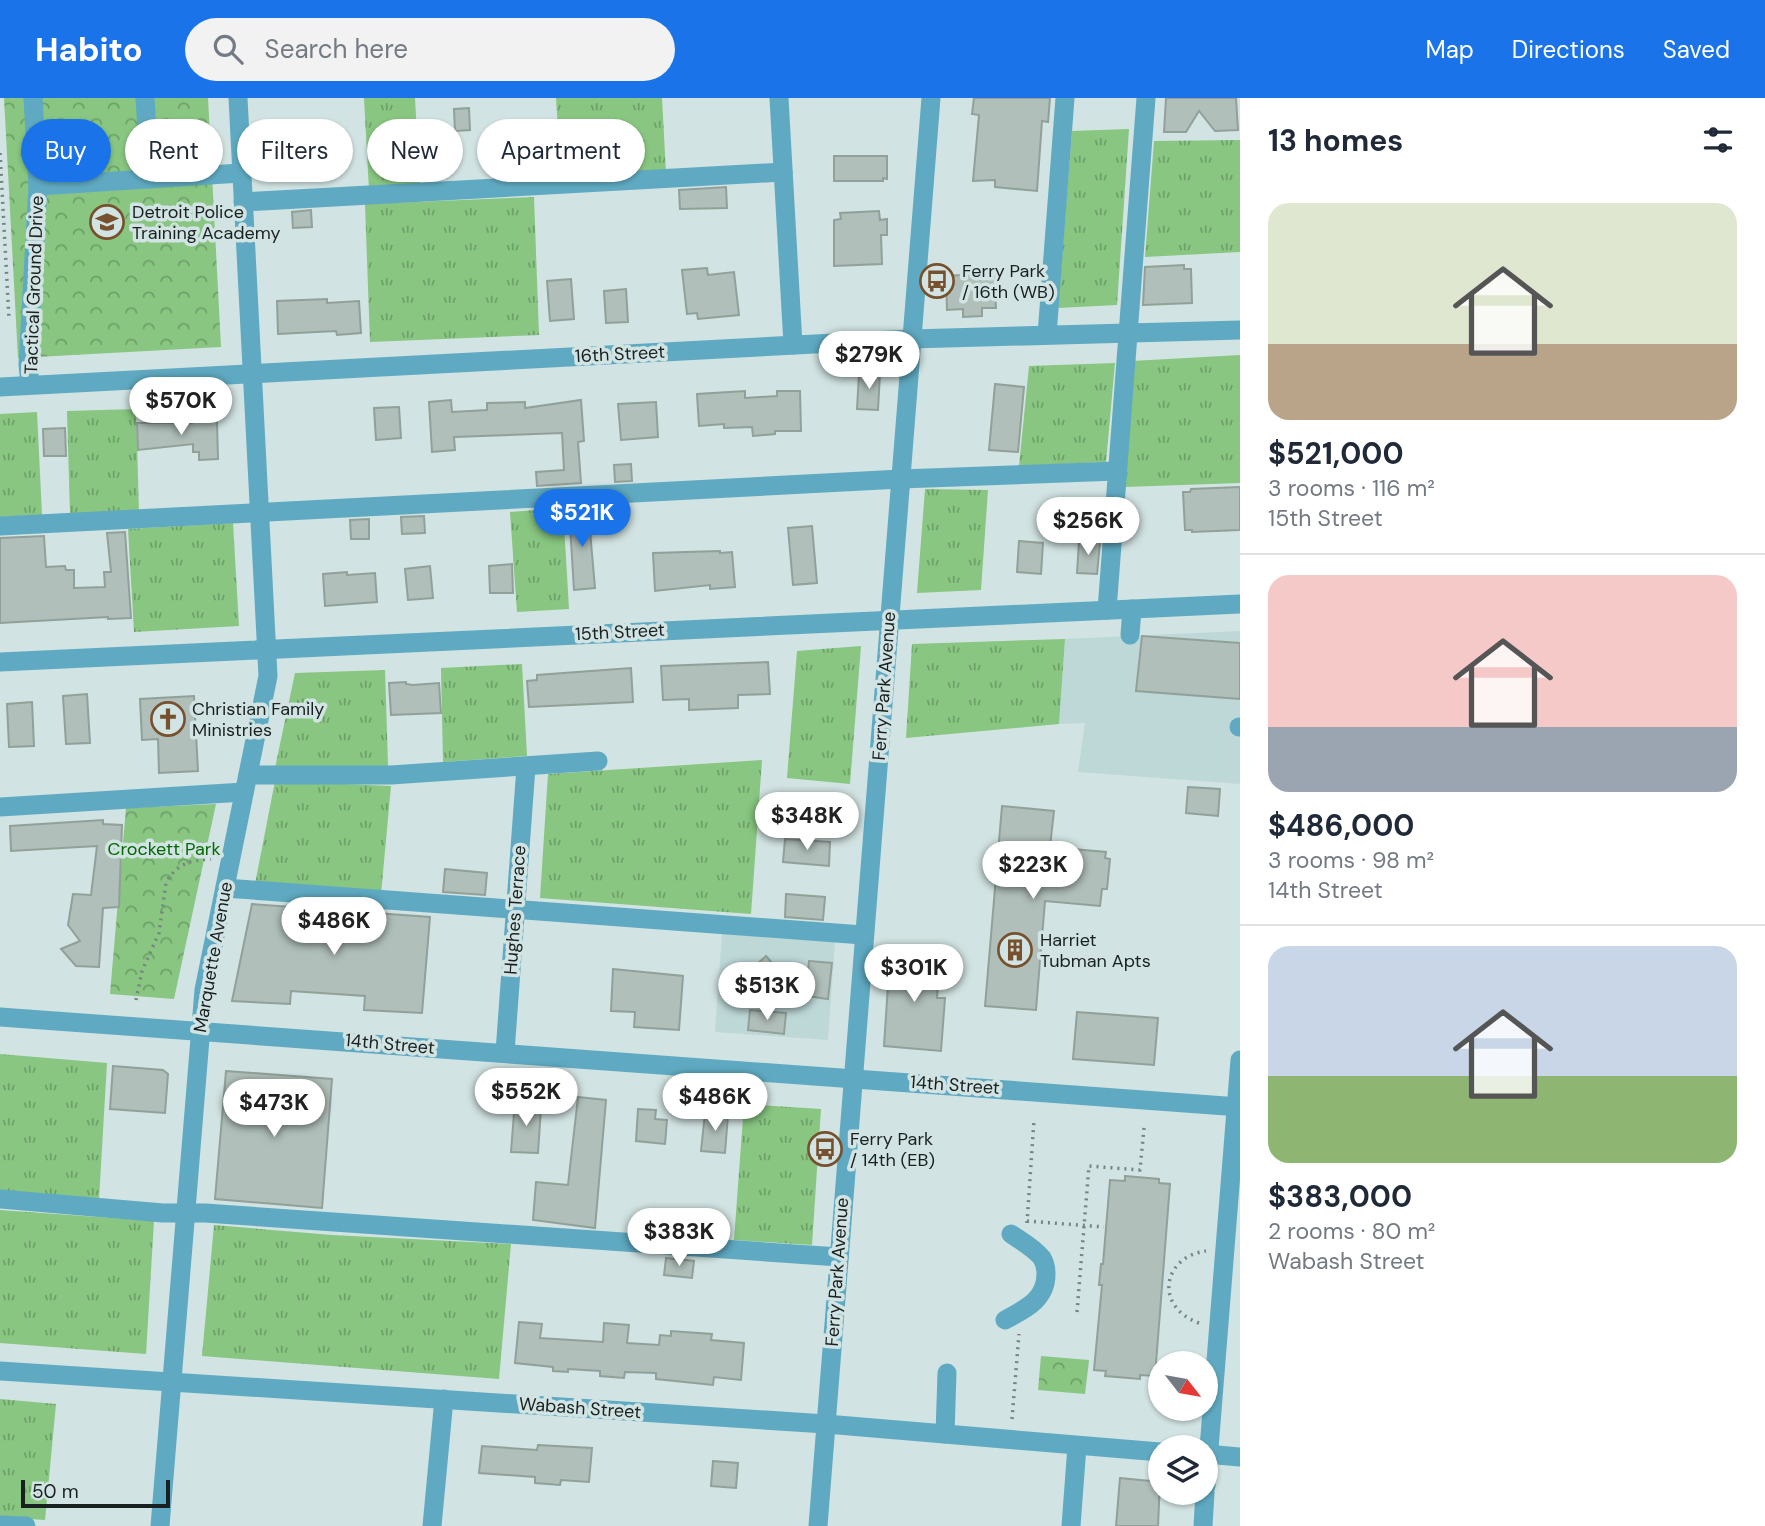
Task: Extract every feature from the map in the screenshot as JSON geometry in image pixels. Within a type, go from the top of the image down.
[{"type":"street","name":"Tactical Ground Drive","points":[[30,385],[28,364],[38,186],[33,98]]},
{"type":"street","points":[[145,98],[146,119]]},
{"type":"street","name":"Marquette Avenue","points":[[238,98],[239,119]]},
{"type":"street","points":[[779,98],[793,345]]},
{"type":"street","name":"Ferry Park Avenue","points":[[818,1526],[931,98]]},
{"type":"street","points":[[1047,335],[1065,98]]},
{"type":"street","points":[[1107,610],[1146,98]]},
{"type":"street","points":[[243,202],[783,172]]},
{"type":"street","points":[[38,186],[125,181]]},
{"type":"street","name":"Marquette Avenue","points":[[160,1526],[204,990],[268,676],[242,182]]},
{"type":"street","name":"16th Street","points":[[0,387],[911,339],[1240,330]]},
{"type":"street","points":[[0,526],[901,479],[1117,471]]},
{"type":"street","name":"15th Street","points":[[0,662],[1240,604]]},
{"type":"street","points":[[1130,635],[1132,608]]},
{"type":"street","points":[[0,807],[246,783],[598,761]]},
{"type":"street","name":"Hughes Terrace","points":[[505,1052],[526,767]]},
{"type":"street","points":[[225,888],[863,935]]},
{"type":"street","name":"14th Street","points":[[0,1017],[1238,1107]]},
{"type":"street","points":[[1209,1435],[1240,1060]]},
{"type":"street","points":[[0,1199],[163,1213],[839,1257]]},
{"type":"street","points":[[1005,1320],[1033,1304],[1039,1297],[1046,1278],[1046,1265],[1041,1257],[1011,1234]]},
{"type":"street","name":"Wabash Street","points":[[0,1371],[826,1424],[1148,1450]]},
{"type":"street","points":[[945,1434],[947,1373]]},
{"type":"street","points":[[432,1526],[444,1399]]},
{"type":"street","points":[[1071,1526],[1077,1446]]},
{"type":"street","points":[[1218,1456],[1240,1457]]},
{"type":"street","points":[[1203,1526],[1204,1505]]},
{"type":"street","points":[[0,1525],[26,1526]]},
{"type":"path","points":[[0,153],[10,325]]},
{"type":"path","points":[[136,1000],[142,971],[159,933],[166,883],[180,865],[188,861],[211,859]]},
{"type":"path","points":[[1077,1312],[1089,1166],[1140,1170],[1144,1128]]},
{"type":"path","points":[[1027,1221],[1104,1227]]},
{"type":"path","points":[[1206,1325],[1178,1311],[1170,1299],[1169,1291],[1170,1279],[1181,1261],[1197,1253],[1212,1251]]},
{"type":"shaded area","points":[[1240,631],[1240,784],[1078,772],[1085,723],[1059,724],[1065,639]]},
{"type":"shaded area","points":[[722,933],[835,941],[828,1040],[715,1032]]},
{"type":"green space","name":"Detroit Police Training Academy","points":[[4,98],[208,98],[209,119],[125,119],[125,182],[212,182],[221,347],[18,358]]},
{"type":"green space","points":[[364,98],[415,98],[416,119],[367,119],[367,153]]},
{"type":"green space","points":[[556,98],[662,98],[666,173],[645,174],[645,119],[557,119]]},
{"type":"green space","points":[[1129,129],[1117,305],[1058,308],[1072,131]]},
{"type":"green space","points":[[1240,140],[1240,252],[1145,257],[1154,141]]},
{"type":"green space","points":[[369,182],[420,182],[420,187],[369,190]]},
{"type":"green space","points":[[534,197],[539,335],[370,342],[365,204]]},
{"type":"green space","points":[[1240,355],[1240,483],[1124,487],[1132,361]]},
{"type":"green space","points":[[1115,363],[1106,462],[1019,466],[1029,366]]},
{"type":"green space","points":[[136,409],[139,513],[70,514],[67,411]]},
{"type":"green space","points":[[37,412],[42,515],[0,517],[0,414]]},
{"type":"green space","points":[[925,489],[988,490],[981,590],[917,593]]},
{"type":"green space","points":[[563,508],[569,609],[517,612],[510,512]]},
{"type":"green space","points":[[233,523],[239,626],[134,632],[128,529]]},
{"type":"green space","points":[[1065,639],[1059,724],[906,738],[912,644]]},
{"type":"green space","points":[[861,646],[850,784],[787,778],[797,651]]},
{"type":"green space","points":[[522,664],[527,756],[443,762],[441,668]]},
{"type":"green space","points":[[385,670],[388,766],[275,768],[295,673]]},
{"type":"green space","points":[[762,760],[751,914],[540,898],[548,774]]},
{"type":"green space","points":[[275,781],[391,786],[381,894],[255,884]]},
{"type":"green space","name":"Crockett Park","points":[[216,804],[174,999],[110,994],[126,808]]},
{"type":"green space","points":[[0,1054],[107,1063],[99,1199],[0,1191]]},
{"type":"green space","points":[[744,1104],[821,1109],[812,1245],[734,1240]]},
{"type":"green space","points":[[0,1210],[154,1221],[146,1354],[0,1343]]},
{"type":"green space","points":[[214,1225],[332,1235],[511,1244],[499,1379],[202,1356]]},
{"type":"green space","points":[[1041,1356],[1089,1360],[1085,1394],[1038,1390]]},
{"type":"green space","points":[[0,1399],[56,1404],[45,1520],[0,1517]]},
{"type":"building","points":[[974,98],[1050,98],[1048,122],[1042,121],[1037,191],[995,187],[995,180],[973,181],[979,115],[972,114]]},
{"type":"building","points":[[1166,98],[1236,98],[1238,130],[1215,131],[1199,111],[1186,132],[1164,132]]},
{"type":"building","points":[[469,108],[470,130],[463,130],[463,119],[454,119],[454,109]]},
{"type":"building","points":[[834,156],[887,156],[887,179],[834,181]]},
{"type":"building","points":[[726,187],[727,208],[680,209],[679,190]]},
{"type":"building","points":[[311,210],[312,227],[293,228],[292,212]]},
{"type":"building","points":[[879,211],[880,220],[887,219],[887,235],[881,235],[882,264],[834,266],[834,220],[841,219],[840,213]]},
{"type":"building","points":[[1184,265],[1184,269],[1191,269],[1192,303],[1143,305],[1145,267]]},
{"type":"building","points":[[707,268],[708,275],[734,272],[739,315],[698,319],[697,313],[687,314],[682,270]]},
{"type":"building","points":[[994,273],[996,308],[982,308],[982,316],[963,317],[963,309],[947,310],[946,276]]},
{"type":"building","points":[[571,279],[574,319],[550,321],[547,281]]},
{"type":"building","points":[[626,289],[628,322],[606,323],[604,291]]},
{"type":"building","points":[[327,299],[327,303],[359,301],[361,333],[337,335],[336,331],[278,334],[277,301]]},
{"type":"building","points":[[859,373],[880,373],[878,410],[857,409]]},
{"type":"building","points":[[995,384],[1024,387],[1018,452],[989,450]]},
{"type":"building","points":[[745,391],[745,398],[777,396],[777,391],[800,391],[801,431],[775,431],[775,434],[753,436],[752,427],[724,428],[724,424],[699,426],[697,394]]},
{"type":"building","points":[[451,400],[452,412],[487,410],[487,403],[525,402],[525,408],[581,400],[584,441],[578,442],[581,483],[537,486],[536,472],[564,470],[562,433],[454,437],[455,450],[432,452],[429,402]]},
{"type":"building","points":[[656,402],[658,437],[621,440],[618,404]]},
{"type":"building","points":[[399,407],[401,438],[376,440],[374,408]]},
{"type":"building","points":[[217,421],[218,459],[199,460],[199,452],[193,452],[193,444],[138,450],[137,423]]},
{"type":"building","points":[[65,428],[66,456],[44,456],[43,429]]},
{"type":"building","points":[[631,464],[632,481],[615,482],[614,465]]},
{"type":"building","points":[[1240,487],[1240,530],[1185,530],[1183,492],[1190,492],[1191,489]]},
{"type":"building","points":[[588,508],[595,588],[574,590],[569,509]]},
{"type":"building","points":[[424,516],[425,533],[402,534],[401,517]]},
{"type":"building","points":[[369,519],[369,539],[351,539],[350,520]]},
{"type":"building","points":[[812,526],[817,583],[793,585],[788,528]]},
{"type":"building","points":[[125,532],[131,618],[0,623],[0,538],[44,536],[46,567],[65,566],[66,570],[74,570],[74,588],[105,587],[104,572],[111,572],[107,533]]},
{"type":"building","points":[[1019,541],[1043,543],[1041,574],[1017,572]]},
{"type":"building","points":[[1079,541],[1100,542],[1097,574],[1077,573]]},
{"type":"building","points":[[732,552],[735,587],[710,589],[710,585],[655,591],[653,553]]},
{"type":"building","points":[[512,564],[513,593],[490,593],[489,566]]},
{"type":"building","points":[[430,566],[433,598],[408,600],[405,569]]},
{"type":"building","points":[[347,572],[347,575],[375,573],[377,602],[325,606],[323,574]]},
{"type":"building","points":[[1142,636],[1240,643],[1240,699],[1136,691]]},
{"type":"building","points":[[768,662],[770,694],[738,695],[738,708],[689,710],[689,699],[663,700],[661,666]]},
{"type":"building","points":[[631,668],[633,702],[529,707],[527,681],[537,680],[537,675]]},
{"type":"building","points":[[406,682],[413,685],[439,683],[441,713],[391,715],[389,683]]},
{"type":"building","points":[[87,694],[90,743],[66,744],[63,696]]},
{"type":"building","name":"Christian Family Ministries","points":[[194,696],[198,771],[159,773],[158,739],[142,740],[140,699]]},
{"type":"building","points":[[32,702],[34,746],[9,747],[7,704]]},
{"type":"building","points":[[1188,787],[1220,789],[1218,816],[1186,813]]},
{"type":"building","name":"Harriet Tubman Apts","points":[[1002,806],[1054,811],[1050,847],[1106,852],[1105,858],[1110,859],[1107,889],[1102,889],[1100,906],[1045,901],[1036,1010],[985,1006]]},
{"type":"building","points":[[103,820],[103,824],[122,825],[119,907],[103,908],[99,967],[76,966],[61,949],[80,941],[68,925],[73,894],[91,895],[97,846],[11,851],[10,826]]},
{"type":"building","points":[[785,839],[830,842],[829,866],[783,862]]},
{"type":"building","points":[[445,869],[487,873],[485,895],[443,892]]},
{"type":"building","points":[[786,894],[825,897],[823,920],[785,917]]},
{"type":"building","points":[[252,904],[430,917],[422,1013],[364,1010],[365,996],[291,991],[290,1004],[232,1001]]},
{"type":"building","points":[[890,954],[940,957],[937,998],[945,998],[941,1051],[884,1046]]},
{"type":"building","points":[[766,956],[785,978],[755,1003],[737,982]]},
{"type":"building","points":[[809,961],[832,963],[828,999],[806,996]]},
{"type":"building","points":[[613,969],[683,976],[679,1030],[634,1027],[635,1012],[611,1011]]},
{"type":"building","points":[[750,1010],[786,1013],[784,1034],[748,1030]]},
{"type":"building","points":[[1077,1012],[1158,1018],[1154,1065],[1073,1059]]},
{"type":"building","points":[[113,1066],[163,1070],[168,1074],[165,1113],[110,1109]]},
{"type":"building","points":[[226,1071],[332,1079],[322,1208],[215,1199]]},
{"type":"building","points":[[578,1097],[606,1100],[595,1228],[533,1220],[536,1182],[568,1185]]},
{"type":"building","points":[[515,1100],[531,1101],[531,1107],[541,1108],[538,1153],[511,1152]]},
{"type":"building","points":[[638,1109],[656,1110],[655,1119],[667,1120],[665,1144],[636,1141]]},
{"type":"building","points":[[705,1113],[728,1115],[725,1153],[701,1151]]},
{"type":"building","points":[[1125,1176],[1159,1179],[1159,1183],[1170,1184],[1157,1351],[1148,1351],[1148,1376],[1140,1375],[1140,1379],[1105,1376],[1106,1371],[1094,1370],[1102,1285],[1099,1285],[1110,1180],[1125,1181]]},
{"type":"building","points":[[666,1258],[694,1261],[692,1278],[664,1275]]},
{"type":"building","points":[[519,1322],[542,1324],[540,1338],[603,1342],[604,1323],[629,1325],[627,1343],[659,1345],[660,1335],[671,1336],[671,1331],[712,1334],[711,1340],[744,1343],[741,1380],[714,1377],[713,1385],[656,1379],[656,1373],[625,1372],[624,1378],[600,1376],[600,1371],[553,1371],[553,1367],[515,1363]]},
{"type":"building","points":[[538,1445],[592,1448],[589,1482],[561,1480],[560,1485],[535,1483],[535,1477],[479,1473],[482,1446],[537,1450]]},
{"type":"building","points":[[713,1461],[738,1463],[736,1488],[711,1486]]},
{"type":"building","points":[[1120,1478],[1148,1481],[1148,1505],[1159,1505],[1158,1526],[1116,1526]]},
{"type":"place","name":"Detroit Police Training Academy","points":[[107,222]]},
{"type":"place","name":"Ferry Park / 16th (WB)","points":[[937,281]]},
{"type":"place","name":"Christian Family Ministries","points":[[168,719]]},
{"type":"place","name":"Harriet Tubman Apts","points":[[1015,950]]},
{"type":"place","name":"Ferry Park / 14th (EB)","points":[[825,1149]]}]
